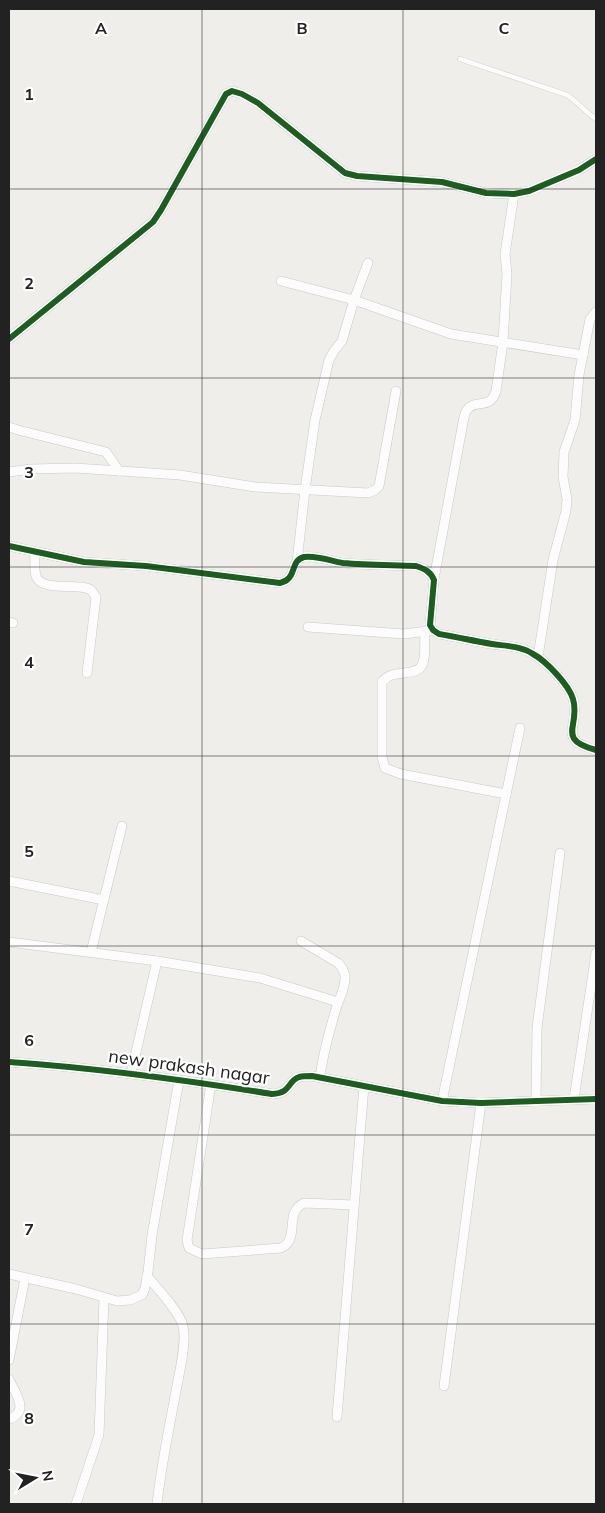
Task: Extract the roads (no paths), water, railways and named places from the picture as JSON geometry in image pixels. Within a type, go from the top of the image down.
[{"type":"street","points":[[9,339],[153,222],[226,94],[232,91],[258,103],[345,172],[356,176],[442,182],[486,192],[514,194],[529,191],[579,170],[596,159]]},
{"type":"street","points":[[506,794],[401,774],[385,768],[382,757],[382,682],[386,677],[393,674],[411,672],[423,665],[430,625],[434,580],[464,418],[467,409],[474,404],[490,402],[494,398],[496,391],[503,342],[508,274],[505,254],[514,194]]},
{"type":"street","points":[[9,546],[84,562],[146,566],[280,584],[287,582],[297,562],[315,420],[330,360],[342,341],[354,300],[368,263]]},
{"type":"street","points":[[280,281],[354,300],[451,334],[583,355]]},
{"type":"street","points":[[538,658],[553,560],[566,512],[564,452],[575,420],[578,384],[590,319],[596,312]]},
{"type":"street","points":[[9,472],[56,468],[119,470],[180,474],[255,488],[368,493],[379,486],[396,391]]},
{"type":"street","points":[[9,427],[106,452],[119,470]]},
{"type":"street","points":[[35,552],[36,577],[41,582],[49,585],[85,588],[92,591],[96,597],[86,672]]},
{"type":"street","points":[[297,562],[303,557],[310,557],[343,563],[416,566],[424,568],[432,574],[434,580]]},
{"type":"street","points":[[308,627],[403,634],[429,631],[526,650],[552,670],[570,692],[574,701],[575,713],[573,737],[576,742],[584,747],[596,750]]},
{"type":"street","points":[[442,1101],[520,728]]},
{"type":"street","points":[[90,952],[122,826]]},
{"type":"street","points":[[536,1101],[537,1028],[560,853]]},
{"type":"street","points":[[9,881],[104,900]]},
{"type":"street","points":[[301,941],[343,967],[345,976],[324,1049],[320,1077]]},
{"type":"street","points":[[9,942],[157,961],[260,978],[338,1002]]},
{"type":"street","points":[[574,1100],[596,953]]},
{"type":"street","points":[[131,1074],[157,961]]},
{"type":"street","name":"new prakash nagar","points":[[9,1062],[75,1067],[211,1084],[272,1094],[281,1094],[299,1077],[312,1076],[442,1101],[481,1103],[596,1099]]},
{"type":"street","points":[[9,1274],[76,1288],[116,1301],[130,1300],[142,1295],[145,1288],[152,1235],[179,1080]]},
{"type":"street","points":[[211,1084],[187,1240],[189,1248],[202,1254],[213,1254],[281,1248],[287,1245],[290,1240],[294,1211],[297,1206],[304,1203],[354,1205]]},
{"type":"street","points":[[337,1417],[364,1086]]},
{"type":"street","points":[[444,1386],[481,1103]]},
{"type":"street","points":[[147,1276],[180,1317],[184,1334],[180,1368],[160,1471],[157,1504]]},
{"type":"street","points":[[9,1360],[25,1278]]},
{"type":"street","points":[[76,1504],[99,1435],[104,1298]]},
{"type":"street","points":[[9,1379],[18,1396],[20,1409],[18,1414],[9,1419]]},
{"type":"lane","points":[[460,59],[567,95],[596,119]]}]
